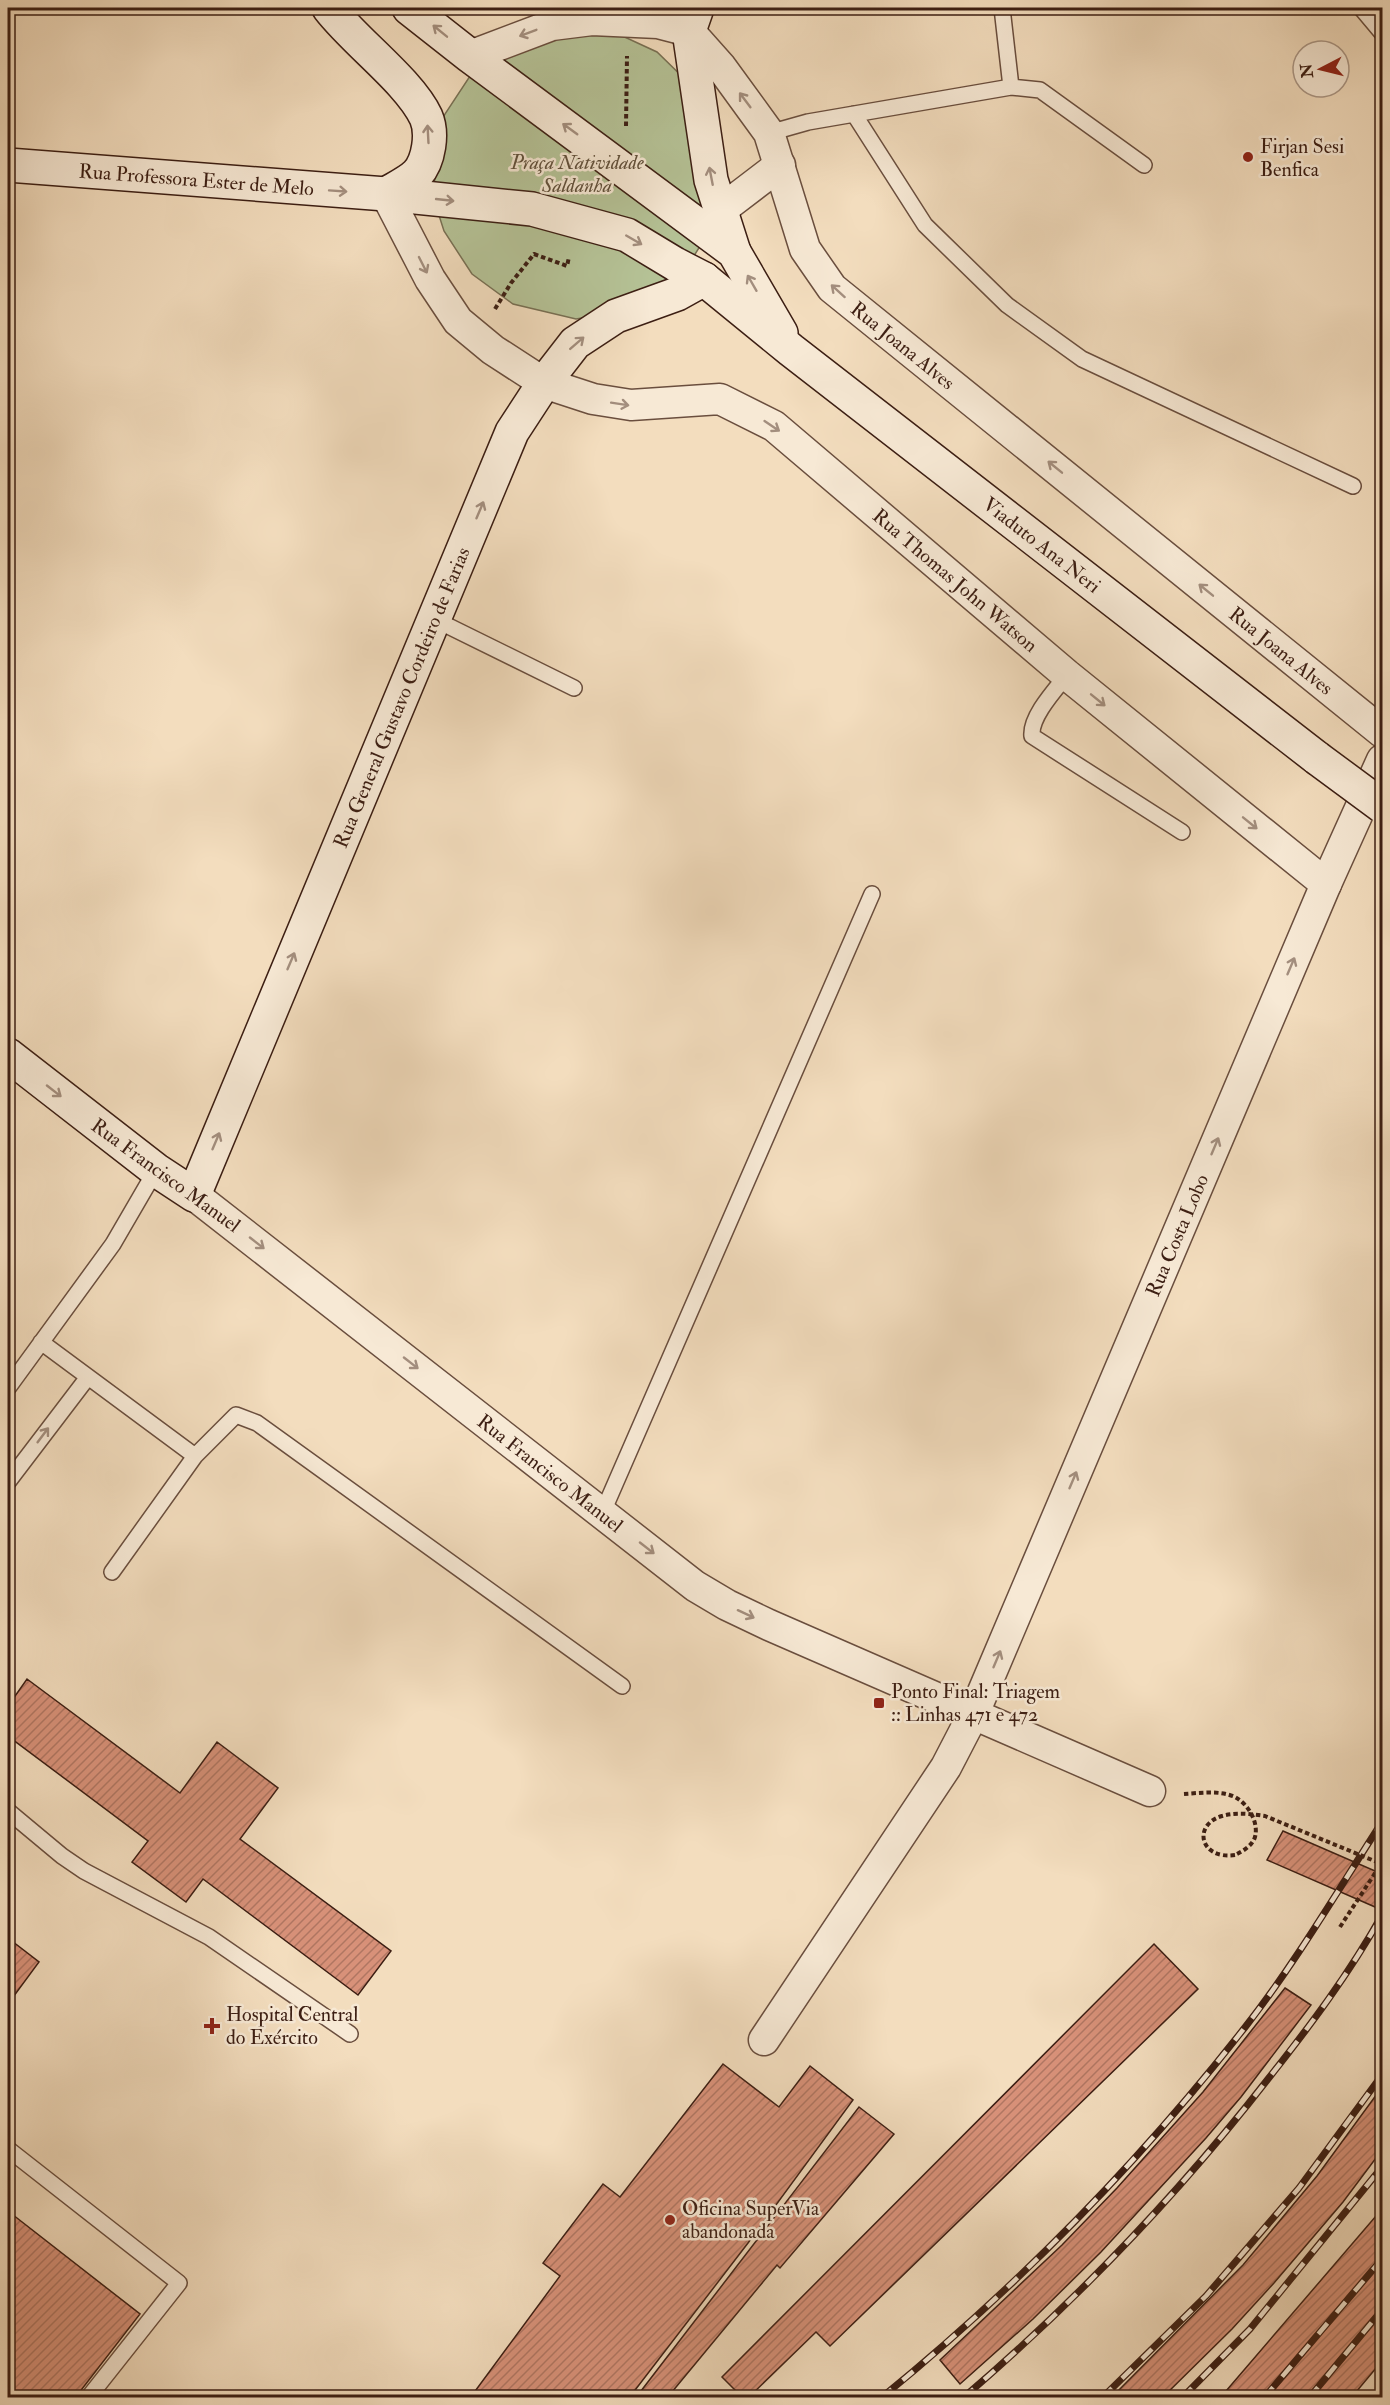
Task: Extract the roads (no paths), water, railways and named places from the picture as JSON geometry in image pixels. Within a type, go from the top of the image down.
[{"type":"street","points":[[328,8],[342,26],[412,97],[426,118],[429,138],[425,159],[417,173],[387,194]]},
{"type":"street","points":[[409,8],[734,252]]},
{"type":"street","points":[[470,56],[552,25],[592,20],[658,23],[693,19],[711,180],[734,252],[791,350]]},
{"type":"street","name":"Rua Joana Alves","points":[[693,19],[721,67],[769,134],[805,249],[832,288],[1383,732]]},
{"type":"street","name":"Rua Professora Ester de Melo","points":[[8,165],[387,194]]},
{"type":"street","points":[[721,210],[780,165]]},
{"type":"street","points":[[387,194],[532,209],[627,235],[704,279]]},
{"type":"street","points":[[387,194],[430,279],[458,321],[493,350],[544,383]]},
{"type":"street","name":"Viaduto Ana Neri","points":[[704,279],[791,350],[1317,758],[1383,806]]},
{"type":"street","name":"Rua General Gustavo Cordeiro de Farias","points":[[194,1195],[512,432],[544,383],[575,343],[616,316],[677,294],[704,279]]},
{"type":"street","name":"Rua Thomas John Watson","points":[[544,383],[592,399],[631,405],[720,399],[774,426],[1067,675],[1326,884]]},
{"type":"street","name":"Rua Costa Lobo","points":[[764,2040],[946,1767],[974,1713],[1326,884],[1383,760]]},
{"type":"street","name":"Rua Francisco Manuel","points":[[8,1055],[156,1170],[194,1195],[695,1586],[727,1605],[1150,1791]]},
{"type":"lane","points":[[1002,8],[1011,87]]},
{"type":"lane","points":[[1361,8],[1383,33]]},
{"type":"lane","points":[[769,134],[808,122],[1011,87],[1040,90],[1144,165]]},
{"type":"lane","points":[[854,114],[925,225],[1007,305],[1082,359],[1353,486]]},
{"type":"lane","points":[[434,619],[574,688]]},
{"type":"lane","points":[[1067,675],[1050,696],[1031,728],[1032,736],[1182,832]]},
{"type":"lane","points":[[602,1514],[872,894]]},
{"type":"lane","points":[[8,1388],[113,1244],[156,1170]]},
{"type":"lane","points":[[41,1342],[195,1456]]},
{"type":"lane","points":[[8,1482],[88,1377]]},
{"type":"lane","points":[[112,1572],[195,1456],[236,1415],[257,1423],[622,1686]]},
{"type":"lane","points":[[8,1811],[62,1856],[84,1871],[209,1937],[350,2034]]},
{"type":"lane","points":[[8,2148],[179,2283],[88,2397]]},
{"type":"railway","points":[[881,2398],[980,2313],[1028,2268],[1119,2175],[1163,2126],[1264,2002],[1382,1822]]},
{"type":"railway","points":[[963,2398],[1005,2362],[1085,2286],[1198,2165],[1314,2019],[1343,1979],[1382,1915]]},
{"type":"railway","points":[[1102,2398],[1206,2296],[1299,2188],[1382,2075]]},
{"type":"railway","points":[[1182,2398],[1250,2329],[1382,2167]]},
{"type":"railway","points":[[1264,2398],[1382,2259]]},
{"type":"railway","points":[[1309,2398],[1382,2310]]},
{"type":"place","name":"Firjan Sesi Benfica","points":[[1248,157]]},
{"type":"place","name":"Ponto Final: Triagem :: Linhas 471 e 472","points":[[879,1703]]},
{"type":"place","name":"Hospital Central do Exército","points":[[212,2026]]},
{"type":"place","name":"Oficina SuperVia abandonada","points":[[670,2220]]},
{"type":"park label","name":"Praça Natividade Saldanha","points":[[577,174]]}]
